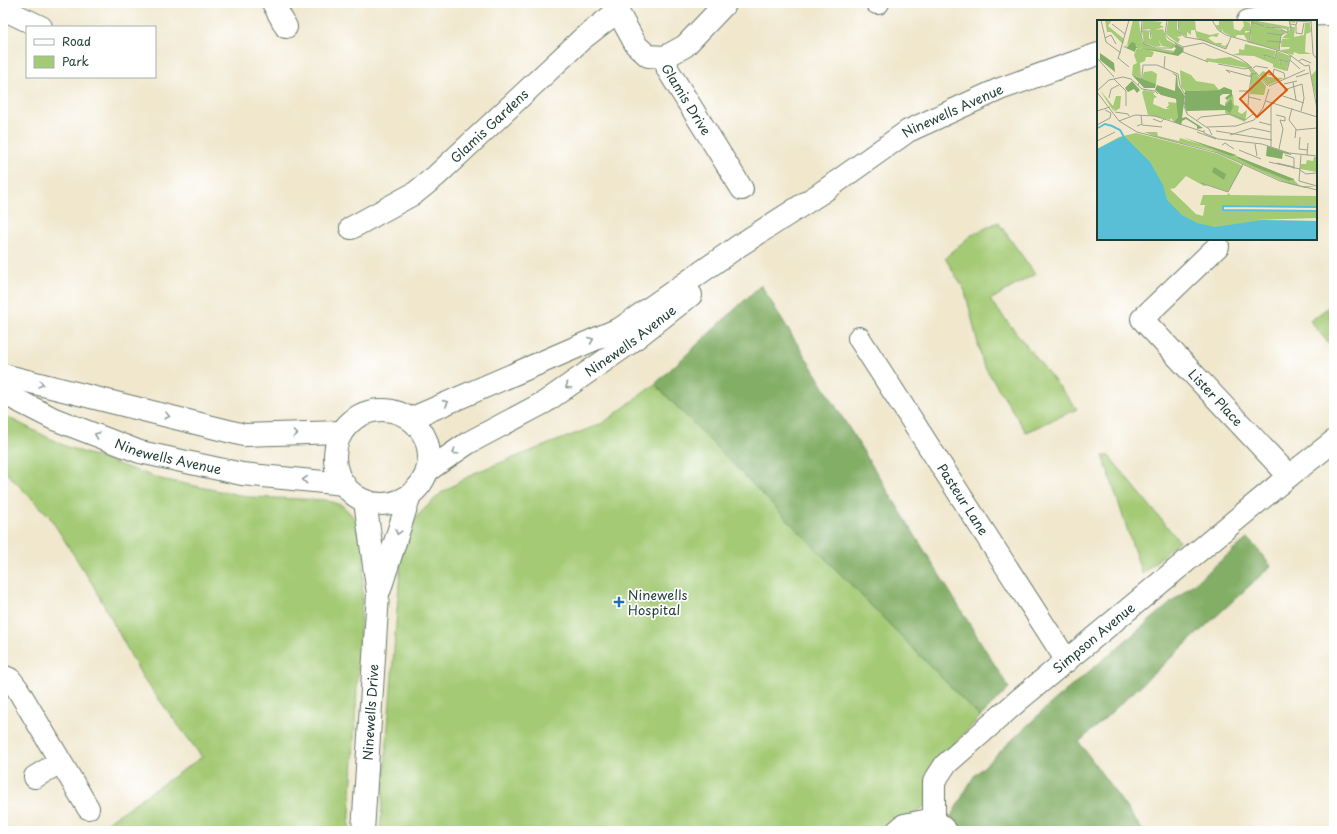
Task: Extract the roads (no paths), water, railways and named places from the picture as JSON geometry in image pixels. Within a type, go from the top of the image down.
[{"type":"street","points":[[273,3],[286,27]]},
{"type":"street","points":[[666,57],[685,46],[726,3]]},
{"type":"street","name":"Glamis Drive","points":[[615,7],[636,45],[648,56],[666,57],[668,70],[742,189]]},
{"type":"street","name":"Glamis Gardens","points":[[351,228],[415,193],[436,176],[615,7]]},
{"type":"street","points":[[3,9],[39,26]]},
{"type":"street","points":[[1252,20],[1278,14],[1334,14]]},
{"type":"street","name":"Ninewells Avenue","points":[[410,419],[621,328],[740,245],[821,193],[908,132],[1000,89],[1097,54]]},
{"type":"street","name":"Ninewells Avenue","points":[[427,470],[468,443],[545,402],[627,345],[821,193]]},
{"type":"street","name":"Lister Place","points":[[1218,246],[1142,319],[1289,476]]},
{"type":"street","name":"Pasteur Lane","points":[[859,338],[1067,661]]},
{"type":"street","points":[[3,375],[244,435],[342,432]]},
{"type":"street","name":"Ninewells Avenue","points":[[3,393],[54,419],[140,452],[242,474],[344,484]]},
{"type":"street","name":"Ninewells Avenue","points":[[386,410],[399,413],[410,419],[420,429],[427,442],[429,456],[427,470],[421,484],[410,495],[396,502],[380,504],[365,501],[353,494],[344,484],[338,471],[335,458],[337,445],[342,432],[351,422],[361,415],[373,411],[386,410]]},
{"type":"street","name":"Simpson Avenue","points":[[940,825],[934,782],[945,765],[1289,476],[1334,441]]},
{"type":"street","name":"Ninewells Drive","points":[[378,594],[410,495]]},
{"type":"street","name":"Ninewells Drive","points":[[363,831],[378,594],[365,501]]},
{"type":"street","points":[[3,676],[10,679],[17,688],[88,808]]},
{"type":"street","points":[[35,777],[60,762]]},
{"type":"street","points":[[897,831],[904,825],[940,825]]},
{"type":"place","name":"Ninewells Hospital","points":[[619,602]]}]
